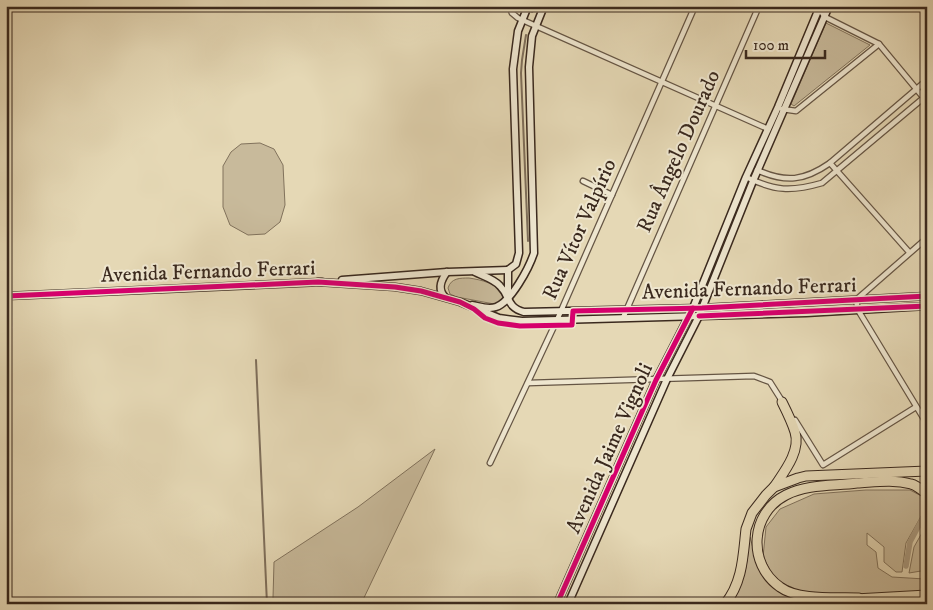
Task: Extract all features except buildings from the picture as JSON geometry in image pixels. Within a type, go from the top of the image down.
[{"type":"highway","points":[[725,604],[732,595],[739,580],[748,520],[760,501],[774,488],[792,456],[796,442],[796,433],[782,402]]},
{"type":"highway","points":[[774,488],[806,476],[927,471]]},
{"type":"highway","points":[[927,494],[912,484],[888,481],[804,488],[786,495],[769,507],[759,524],[756,543],[759,559],[768,575],[780,588],[801,596],[859,598],[927,595]]},
{"type":"highway","points":[[822,604],[859,598]]},
{"type":"street","points":[[509,6],[513,16],[768,129]]},
{"type":"street","points":[[508,297],[508,270],[516,264],[519,253],[514,49],[520,19],[528,6]]},
{"type":"street","points":[[460,302],[488,308],[496,307],[508,297],[528,270],[534,253],[529,67],[532,36],[544,6]]},
{"type":"street","name":"Rua Vítor Valpírio","points":[[490,463],[557,320],[695,6]]},
{"type":"street","name":"Rua Ângelo Dourado","points":[[624,318],[759,6]]},
{"type":"street","name":"Avenida Jaime Vignoli","points":[[557,604],[656,380],[693,308],[750,167],[768,129],[781,108],[829,6]]},
{"type":"street","points":[[924,6],[927,10]]},
{"type":"street","points":[[746,177],[769,188],[786,190],[806,188],[822,183],[925,96],[916,89],[879,44],[825,17],[817,7]]},
{"type":"street","name":"Avenida Jaime Vignoli","points":[[568,604],[667,379],[699,316],[758,170],[817,7]]},
{"type":"street","points":[[781,108],[796,111],[879,44]]},
{"type":"street","points":[[750,167],[774,177],[787,179],[805,177],[816,173],[927,80]]},
{"type":"street","points":[[830,163],[909,252]]},
{"type":"street","points":[[583,181],[612,195]]},
{"type":"street","points":[[927,238],[856,300],[858,310],[927,424]]},
{"type":"street","name":"Avenida Fernando Ferrari","points":[[6,332],[9,328],[7,296],[318,282],[447,272],[508,270]]},
{"type":"street","name":"Avenida Fernando Ferrari","points":[[471,271],[492,279],[500,285],[508,297],[511,306],[516,310],[524,312],[702,308],[927,296]]},
{"type":"street","points":[[446,298],[442,294],[440,283],[447,272]]},
{"type":"street","name":"Avenida Fernando Ferrari","points":[[318,282],[395,286],[460,302],[499,318],[522,321],[806,313],[927,306]]},
{"type":"street","points":[[806,302],[806,313]]},
{"type":"street","points":[[627,310],[642,318]]},
{"type":"street","points":[[528,383],[754,376],[770,382],[823,465],[916,408]]},
{"type":"street","points":[[574,564],[584,568]]},
{"type":"shaded area","points":[[826,23],[870,45],[794,106],[791,104]]},
{"type":"shaded area","points":[[260,143],[274,149],[283,165],[285,205],[280,222],[265,234],[248,235],[230,225],[223,207],[223,166],[231,152],[241,144]]},
{"type":"shaded area","points":[[469,278],[493,285],[503,295],[501,300],[494,304],[450,294],[448,288],[451,282]]},
{"type":"shaded area","points":[[435,449],[361,604],[268,604],[273,598],[274,562],[358,507]]},
{"type":"shaded area","points":[[866,490],[910,490],[927,499],[927,513],[924,511],[906,543],[902,572],[896,572],[884,562],[884,547],[867,533],[867,545],[876,552],[878,568],[892,577],[925,579],[925,591],[858,595],[805,593],[783,585],[771,572],[763,557],[766,527],[780,509],[814,494]]},
{"type":"shaded area","points":[[927,524],[927,570],[909,573],[914,547]]},
{"type":"shaded area","points":[[750,537],[758,567],[772,587],[803,603],[729,604],[735,597],[742,581],[747,564]]},
{"type":"waterway","points":[[532,12],[535,6]]},
{"type":"waterway","points":[[526,35],[521,73],[528,241]]},
{"type":"waterway","points":[[256,360],[267,604]]},
{"type":"waterway","points":[[906,566],[910,542],[925,514]]},
{"type":"cycle path","points":[[6,333],[9,328],[7,296],[318,282],[395,287],[421,291],[460,302],[474,309],[485,318],[498,323],[520,326],[572,325],[573,311],[702,308],[927,296]]},
{"type":"cycle path","points":[[699,316],[927,306]]},
{"type":"cycle path","points":[[557,604],[656,380],[693,308]]}]
